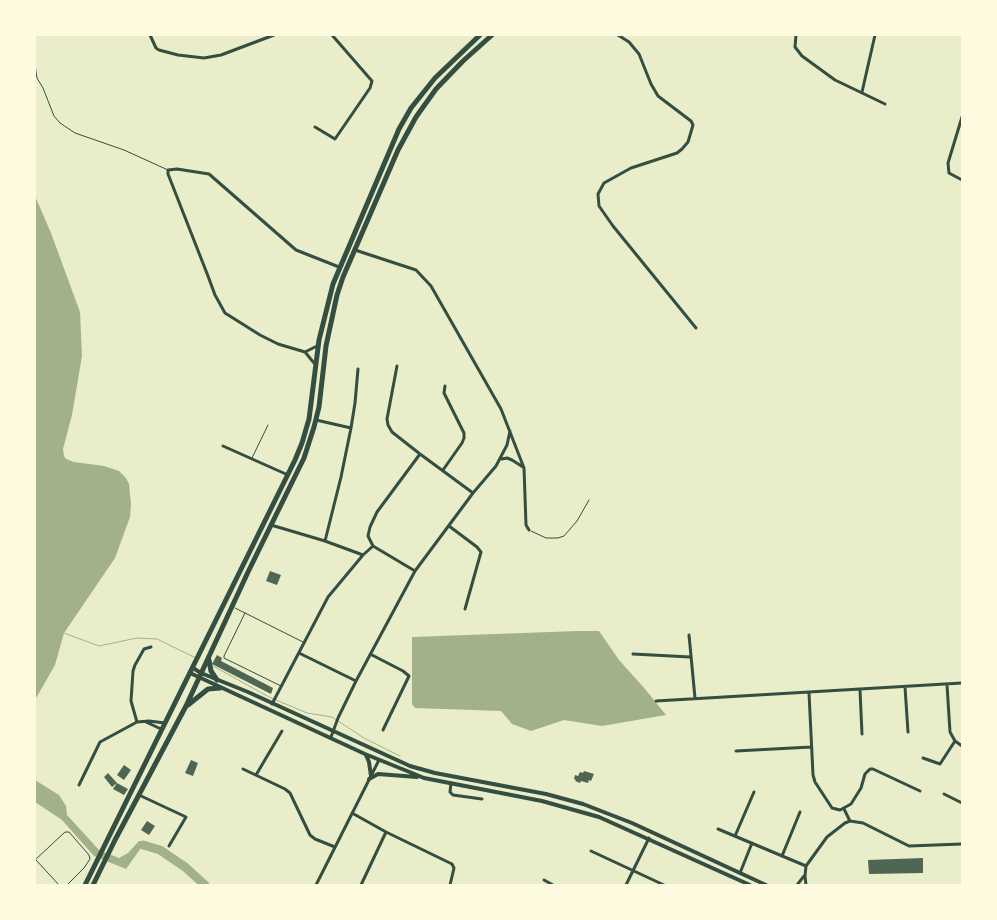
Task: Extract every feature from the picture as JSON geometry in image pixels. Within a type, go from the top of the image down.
[{"type":"main road","points":[[84,885],[288,475],[302,443],[309,419],[318,345],[327,302],[339,267],[387,154],[411,108],[435,78],[480,35]]},
{"type":"main road","points":[[93,885],[186,706],[304,458],[316,420],[329,325],[343,277],[398,150],[416,117],[444,79],[492,35]]},
{"type":"main road","points":[[207,662],[217,680]]},
{"type":"main road","points":[[186,706],[208,689],[220,688]]},
{"type":"street","points":[[150,35],[156,48],[159,50],[178,55],[204,58],[221,55],[274,35]]},
{"type":"street","points":[[315,127],[334,141],[370,88],[372,81],[332,35]]},
{"type":"street","points":[[618,35],[629,42],[640,54],[650,84],[658,96],[691,121],[693,125],[688,142],[677,153],[631,168],[604,183],[598,194],[599,206],[696,328]]},
{"type":"street","points":[[796,35],[795,47],[802,56],[835,80],[885,104]]},
{"type":"street","points":[[862,92],[875,35]]},
{"type":"street","points":[[962,117],[948,163],[949,173],[962,180]]},
{"type":"street","points":[[316,366],[305,352],[278,344],[260,336],[225,313],[208,276],[168,170],[177,169],[209,174],[296,250],[339,267]]},
{"type":"street","points":[[355,250],[416,270],[426,279],[494,395],[510,430],[524,468],[526,526],[529,530]]},
{"type":"street","points":[[305,352],[318,345]]},
{"type":"street","points":[[397,366],[387,419],[388,426],[392,432],[473,493]]},
{"type":"street","points":[[325,541],[351,428],[358,369]]},
{"type":"street","points":[[443,470],[462,444],[464,438],[464,433],[444,393],[444,386]]},
{"type":"street","points":[[316,420],[351,428]]},
{"type":"street","points":[[331,737],[356,681],[415,571],[473,493],[501,459],[507,445],[510,430]]},
{"type":"street","points":[[223,446],[288,475]]},
{"type":"street","points":[[415,571],[378,547],[373,546],[368,536],[377,512],[420,454]]},
{"type":"street","points":[[501,459],[507,458],[524,468]]},
{"type":"street","points":[[271,525],[325,541],[363,555]]},
{"type":"street","points":[[449,526],[481,552],[465,609]]},
{"type":"street","points":[[272,704],[328,596],[373,546]]},
{"type":"street","points":[[689,634],[695,698]]},
{"type":"street","points":[[137,722],[131,701],[133,671],[144,649],[151,647]]},
{"type":"street","points":[[299,653],[356,681]]},
{"type":"street","points":[[372,654],[409,676],[384,730]]},
{"type":"street","points":[[633,654],[690,657]]},
{"type":"street","points":[[191,670],[220,688],[365,754],[424,778]]},
{"type":"street","points":[[200,675],[217,680],[333,730],[387,757],[410,766],[435,773],[546,794],[583,804],[632,824],[766,885]]},
{"type":"street","points":[[947,684],[950,732],[955,741],[962,746]]},
{"type":"street","points":[[656,701],[962,684]]},
{"type":"street","points":[[905,687],[908,732]]},
{"type":"street","points":[[860,690],[862,734]]},
{"type":"street","points":[[809,693],[813,775],[815,782],[832,808],[836,810],[844,809],[856,797],[865,774],[870,769],[888,775],[920,791]]},
{"type":"street","points":[[79,785],[100,742],[137,722],[165,723]]},
{"type":"street","points":[[146,722],[162,730]]},
{"type":"street","points":[[256,775],[282,730]]},
{"type":"street","points":[[923,758],[940,764],[955,741]]},
{"type":"street","points":[[736,751],[811,747]]},
{"type":"street","points":[[316,885],[379,759],[377,752]]},
{"type":"street","points":[[365,754],[369,762],[370,778]]},
{"type":"street","points":[[379,759],[387,757]]},
{"type":"street","points":[[243,769],[290,793],[310,835],[314,839],[335,847]]},
{"type":"street","points":[[370,778],[378,774],[424,778],[578,810],[649,838],[750,885]]},
{"type":"street","points":[[450,783],[450,792],[453,795],[482,799]]},
{"type":"street","points":[[735,836],[754,792]]},
{"type":"street","points":[[944,794],[962,803]]},
{"type":"street","points":[[139,795],[186,817],[169,846]]},
{"type":"street","points":[[844,809],[850,821]]},
{"type":"street","points":[[782,856],[800,812]]},
{"type":"street","points":[[352,813],[452,864],[454,868],[450,885]]},
{"type":"street","points":[[806,885],[806,866],[828,837],[844,823],[850,821],[863,823],[909,846],[962,844]]},
{"type":"street","points":[[718,829],[806,866]]},
{"type":"street","points":[[361,885],[386,832]]},
{"type":"street","points":[[626,885],[649,838]]},
{"type":"street","points":[[740,873],[752,843]]},
{"type":"street","points":[[591,851],[664,885]]},
{"type":"street","points":[[797,885],[805,876]]},
{"type":"street","points":[[544,880],[553,885]]},
{"type":"lane","points":[[35,66],[37,78],[54,116],[60,122],[75,133],[124,150],[168,170]]},
{"type":"lane","points":[[252,459],[268,425]]},
{"type":"lane","points":[[529,530],[546,538],[564,536],[577,522],[589,500]]},
{"type":"lane","points":[[232,606],[305,643]]},
{"type":"lane","points":[[245,612],[224,658],[281,686]]},
{"type":"lane","points":[[59,885],[35,860],[64,832],[69,832],[89,855],[90,859],[67,885]]},
{"type":"shaded area","points":[[35,196],[51,233],[80,312],[82,356],[72,415],[63,449],[64,456],[66,459],[74,462],[104,466],[119,471],[129,484],[131,504],[130,517],[115,558],[64,633],[55,665],[35,700]]},
{"type":"shaded area","points":[[599,631],[619,660],[666,715],[602,726],[564,720],[531,731],[512,724],[501,711],[415,708],[412,704],[412,637]]},
{"type":"shaded area","points":[[35,780],[59,795],[66,806],[67,815],[99,850],[119,858],[128,853],[139,841],[154,845],[153,851],[148,848],[141,848],[126,869],[94,856],[62,820],[35,802]]},
{"type":"building","points":[[270,571],[281,575],[277,585],[266,581]]},
{"type":"building","points":[[217,655],[222,658],[221,661],[273,688],[271,694],[212,664]]},
{"type":"building","points":[[191,760],[198,763],[193,776],[185,773]]},
{"type":"building","points":[[124,765],[131,770],[124,780],[117,775]]},
{"type":"building","points":[[584,771],[594,774],[591,781],[589,780],[588,783],[581,781],[580,783],[575,781],[575,775],[578,776],[580,772],[583,773]]},
{"type":"building","points":[[108,773],[117,783],[112,787],[104,777]]},
{"type":"building","points":[[117,783],[128,789],[124,795],[113,789]]},
{"type":"building","points":[[147,821],[155,826],[149,835],[141,830]]},
{"type":"building","points":[[923,858],[923,873],[869,874],[868,860]]},
{"type":"waterway","points":[[64,633],[99,646],[137,638],[157,639],[196,658]]},
{"type":"waterway","points":[[213,666],[269,697],[307,713],[332,717],[364,738],[400,756]]},
{"type":"waterway","points":[[143,845],[160,850],[185,867],[205,885]]}]
